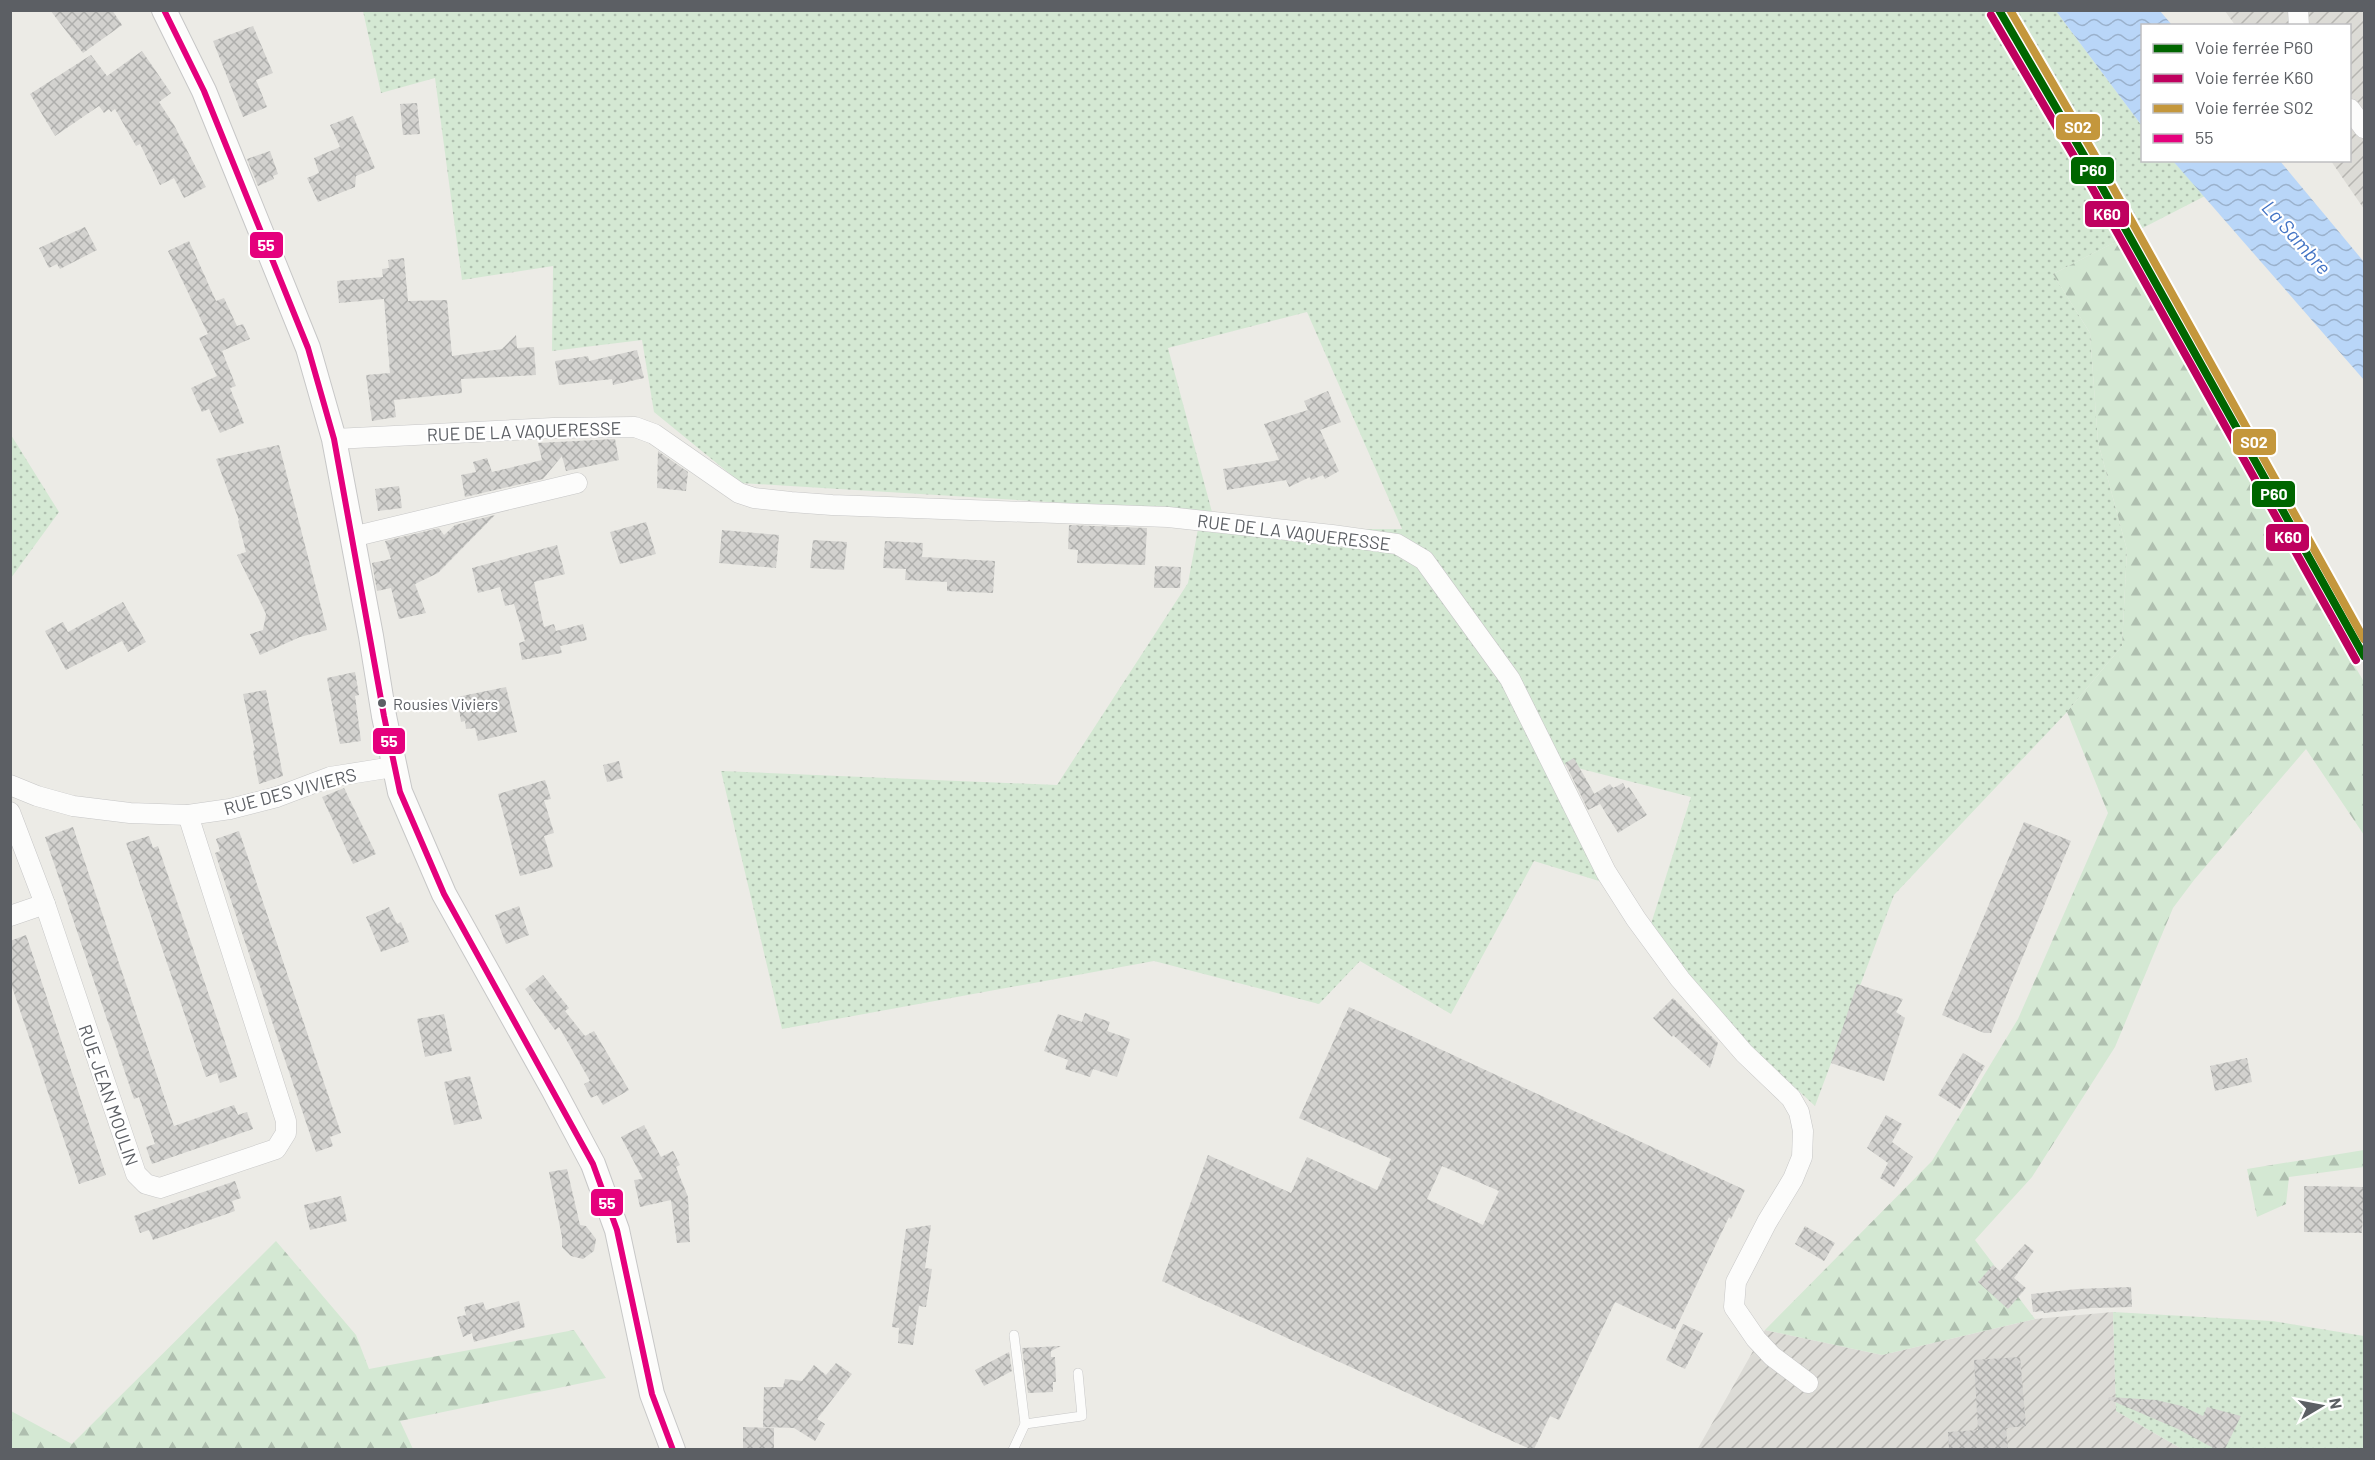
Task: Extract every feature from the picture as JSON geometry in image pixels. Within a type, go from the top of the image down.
[{"type":"street","points":[[164,10],[204,91],[300,327],[321,387],[334,439],[393,766],[400,792],[444,894],[593,1164],[616,1230],[652,1394],[673,1449]]},
{"type":"street","points":[[2351,112],[2364,128]]},
{"type":"street","name":"RUE DE LA VAQUERESSE","points":[[334,439],[553,428],[635,427],[654,434],[739,493],[754,498],[844,506],[1168,517],[1332,534],[1397,544],[1424,560],[1510,679],[1606,872],[1636,919],[1680,979],[1744,1053],[1791,1098],[1799,1112],[1803,1131],[1802,1157],[1793,1179],[1767,1222],[1736,1282],[1734,1308],[1756,1339],[1772,1356],[1809,1383]]},
{"type":"street","points":[[352,537],[578,483]]},
{"type":"street","name":"RUE DES VIVIERS","points":[[10,785],[37,796],[73,806],[130,813],[188,815],[230,809],[278,797],[330,777],[393,766]]},
{"type":"street","name":"RUE JEAN MOULIN","points":[[10,812],[45,904],[136,1174],[146,1184],[160,1188],[276,1149],[286,1133],[286,1121],[188,815]]},
{"type":"street","points":[[10,916],[45,904]]},
{"type":"lane","points":[[1013,1449],[1025,1424],[1014,1335]]},
{"type":"lane","points":[[1025,1424],[1082,1416],[1078,1373]]},
{"type":"shaded area","points":[[2225,11],[2364,11],[2364,209],[2332,162],[2351,162],[2351,24],[2234,24]]},
{"type":"shaded area","points":[[2113,1312],[2116,1411],[2182,1449],[1697,1450],[1765,1330],[1882,1355],[2035,1319]]},
{"type":"green space","points":[[363,11],[2056,11],[2141,125],[2141,162],[2174,162],[2205,196],[2053,274],[2090,333],[2098,442],[2127,550],[2122,646],[2067,712],[1894,895],[1815,1106],[1720,1018],[1651,924],[1691,797],[1562,764],[1599,881],[1534,861],[1451,1014],[1360,961],[1319,1004],[1154,961],[782,1029],[721,771],[1057,785],[1188,583],[1198,529],[1402,529],[1307,312],[1168,348],[1212,512],[741,483],[654,412],[642,340],[552,351],[553,266],[462,280],[435,78],[381,93]]},
{"type":"green space","points":[[2119,240],[2295,562],[2364,682],[2364,835],[2306,749],[2194,880],[2173,908],[2115,1047],[2032,1177],[1975,1240],[2035,1319],[1882,1355],[1765,1330],[1932,1161],[2018,1019],[2108,813],[2067,712],[2122,646],[2127,550],[2098,442],[2090,333],[2053,274]]},
{"type":"green space","points":[[11,435],[59,512],[11,578]]},
{"type":"green space","points":[[2364,1150],[2364,1167],[2289,1177],[2286,1204],[2257,1217],[2247,1169]]},
{"type":"green space","points":[[276,1241],[356,1335],[369,1369],[574,1330],[606,1378],[400,1421],[413,1449],[11,1449],[11,1411],[72,1444]]},
{"type":"green space","points":[[2113,1312],[2272,1321],[2364,1336],[2364,1449],[2182,1449],[2116,1411]]},
{"type":"water","points":[[2056,11],[2160,11],[2171,24],[2141,24],[2141,125]]},
{"type":"water","name":"La Sambre","points":[[2174,162],[2281,162],[2364,262],[2364,380]]},
{"type":"building","points":[[50,10],[112,10],[122,25],[83,53]]},
{"type":"building","points":[[253,26],[273,73],[256,80],[267,107],[243,117],[213,41]]},
{"type":"building","points":[[142,51],[171,93],[159,102],[174,125],[206,187],[184,198],[174,178],[160,185],[140,144],[136,146],[115,109],[111,112],[109,109],[104,113],[99,106],[55,136],[30,94],[91,55],[107,76]]},
{"type":"building","points":[[417,103],[420,134],[403,135],[400,104]]},
{"type":"building","points":[[353,116],[375,168],[356,176],[355,187],[318,202],[307,178],[319,173],[314,158],[340,147],[330,125]]},
{"type":"building","points":[[270,151],[278,174],[273,176],[274,179],[258,186],[247,159]]},
{"type":"building","points":[[85,227],[97,250],[60,269],[57,264],[49,268],[39,248]]},
{"type":"building","points":[[189,241],[216,301],[224,298],[237,326],[243,324],[250,339],[222,351],[236,386],[230,388],[244,423],[220,433],[209,409],[202,412],[191,388],[217,376],[199,338],[208,334],[168,251]]},
{"type":"building","points":[[404,258],[408,301],[447,300],[452,356],[502,349],[516,335],[517,348],[534,347],[536,375],[461,379],[462,393],[394,400],[396,417],[372,421],[366,375],[390,373],[384,299],[339,303],[337,281],[383,277],[382,269],[389,268],[388,260]]},
{"type":"building","points":[[637,350],[644,378],[613,385],[612,379],[559,385],[555,361],[588,356],[589,361]]},
{"type":"building","points":[[1328,391],[1341,422],[1320,430],[1339,471],[1325,479],[1323,475],[1311,480],[1310,477],[1289,487],[1286,480],[1227,490],[1223,469],[1279,460],[1264,424],[1308,410],[1304,401]]},
{"type":"building","points":[[615,439],[619,460],[566,471],[562,456],[543,479],[465,497],[461,475],[476,472],[473,462],[487,458],[492,472],[542,460],[538,443]]},
{"type":"building","points":[[279,445],[327,630],[300,637],[260,655],[250,634],[263,630],[266,614],[237,555],[246,552],[239,520],[216,459]]},
{"type":"building","points":[[658,451],[688,472],[686,491],[657,488]]},
{"type":"building","points":[[399,486],[402,508],[378,511],[375,489]]},
{"type":"building","points":[[495,515],[438,573],[415,584],[426,613],[399,619],[391,588],[377,591],[372,563],[391,559],[385,541],[439,528],[444,535],[455,525]]},
{"type":"building","points":[[646,522],[656,554],[620,564],[610,532]]},
{"type":"building","points":[[1069,525],[1147,528],[1145,565],[1077,563],[1078,550],[1068,549]]},
{"type":"building","points":[[722,530],[779,535],[776,568],[719,563]]},
{"type":"building","points":[[813,540],[847,542],[844,570],[810,568]]},
{"type":"building","points":[[885,541],[923,543],[922,557],[995,561],[993,593],[947,591],[947,582],[905,580],[906,569],[883,568]]},
{"type":"building","points":[[557,545],[565,574],[534,582],[544,627],[554,624],[556,631],[583,624],[587,640],[560,646],[562,653],[522,660],[519,643],[525,641],[514,604],[505,606],[500,587],[478,593],[472,568]]},
{"type":"building","points":[[1155,566],[1181,567],[1180,588],[1154,588]]},
{"type":"building","points":[[123,602],[146,642],[128,652],[122,641],[66,670],[45,631],[63,622],[68,632]]},
{"type":"building","points":[[355,672],[359,695],[355,696],[361,741],[340,744],[327,678]]},
{"type":"building","points":[[506,687],[517,732],[478,741],[475,728],[466,729],[465,721],[461,722],[457,697]]},
{"type":"building","points":[[266,690],[283,776],[259,784],[253,751],[255,750],[243,694]]},
{"type":"building","points":[[1574,758],[1600,804],[1588,810],[1565,763]]},
{"type":"building","points":[[619,761],[623,778],[607,782],[603,765]]},
{"type":"building","points":[[545,780],[551,799],[544,800],[554,833],[544,836],[553,867],[520,876],[498,794]]},
{"type":"building","points":[[1623,783],[1626,789],[1629,787],[1647,815],[1618,833],[1594,794],[1610,784],[1613,788]]},
{"type":"building","points":[[344,788],[376,854],[353,864],[322,797]]},
{"type":"building","points":[[2024,822],[2071,841],[1991,1033],[1984,1033],[1942,1015]]},
{"type":"building","points":[[73,827],[174,1126],[234,1105],[238,1115],[247,1112],[253,1129],[152,1164],[146,1147],[155,1144],[139,1097],[134,1099],[45,837]]},
{"type":"building","points":[[239,831],[341,1133],[330,1137],[333,1146],[316,1152],[215,853],[220,851],[216,839]]},
{"type":"building","points":[[149,836],[153,848],[158,846],[237,1077],[220,1083],[217,1073],[206,1077],[126,843]]},
{"type":"building","points":[[519,906],[529,935],[506,944],[495,915]]},
{"type":"building","points":[[389,907],[397,924],[401,922],[409,942],[381,952],[366,917]]},
{"type":"building","points":[[26,935],[106,1175],[79,1184],[10,981],[10,941]]},
{"type":"building","points":[[543,975],[569,1008],[565,1011],[585,1036],[594,1031],[629,1090],[603,1105],[597,1095],[591,1098],[584,1084],[590,1081],[559,1027],[555,1030],[525,989]]},
{"type":"building","points":[[1857,984],[1903,999],[1896,1012],[1905,1018],[1884,1081],[1831,1063]]},
{"type":"building","points":[[1673,998],[1718,1043],[1710,1068],[1653,1018]]},
{"type":"building","points":[[1349,1007],[1745,1190],[1731,1219],[1729,1217],[1675,1330],[1615,1302],[1559,1420],[1550,1416],[1534,1449],[1530,1449],[1162,1281],[1208,1155],[1291,1193],[1307,1157],[1377,1190],[1391,1159],[1299,1118]],"holes":[[[1442,1166],[1499,1191],[1483,1225],[1427,1199]]]},
{"type":"building","points":[[1085,1013],[1110,1022],[1107,1031],[1130,1039],[1117,1077],[1093,1069],[1090,1077],[1065,1069],[1068,1060],[1044,1051],[1058,1014],[1082,1022]]},
{"type":"building","points":[[444,1014],[452,1051],[425,1057],[417,1019]]},
{"type":"building","points":[[1963,1053],[1985,1066],[1960,1109],[1938,1095]]},
{"type":"building","points":[[2247,1058],[2252,1082],[2215,1091],[2210,1066]]},
{"type":"building","points":[[470,1076],[482,1119],[454,1125],[444,1082]]},
{"type":"building","points":[[1886,1115],[1902,1124],[1892,1142],[1913,1157],[1894,1187],[1880,1178],[1888,1163],[1867,1148]]},
{"type":"building","points":[[644,1125],[661,1157],[673,1151],[680,1165],[676,1167],[688,1197],[690,1242],[677,1243],[671,1200],[640,1207],[634,1180],[643,1179],[621,1137]]},
{"type":"building","points":[[567,1169],[580,1225],[586,1226],[596,1239],[594,1251],[583,1259],[571,1256],[562,1247],[549,1172]]},
{"type":"building","points":[[235,1181],[241,1198],[232,1201],[235,1211],[153,1240],[149,1230],[140,1233],[134,1216]]},
{"type":"building","points":[[2304,1186],[2364,1187],[2362,1233],[2304,1232]]},
{"type":"building","points":[[341,1196],[347,1221],[310,1230],[304,1205]]},
{"type":"building","points":[[931,1225],[925,1268],[932,1269],[926,1307],[919,1306],[913,1345],[898,1343],[899,1328],[892,1327],[906,1229]]},
{"type":"building","points":[[1805,1226],[1835,1243],[1824,1261],[1795,1244]]},
{"type":"building","points":[[2025,1244],[2034,1251],[2014,1278],[2026,1288],[2008,1309],[1978,1282],[1993,1265],[2000,1271]]},
{"type":"building","points":[[2131,1287],[2132,1307],[2033,1312],[2031,1294]]},
{"type":"building","points":[[519,1301],[525,1327],[474,1342],[472,1333],[463,1337],[457,1317],[466,1315],[464,1307],[483,1302],[486,1310]]},
{"type":"building","points":[[1683,1324],[1703,1333],[1685,1369],[1666,1360]]},
{"type":"building","points":[[1061,1346],[1051,1351],[1051,1357],[1055,1357],[1056,1382],[1053,1382],[1053,1392],[1028,1393],[1022,1348]]},
{"type":"building","points":[[1009,1352],[1012,1371],[984,1386],[975,1370]]},
{"type":"building","points":[[2020,1357],[2026,1426],[2006,1428],[2008,1449],[1949,1449],[1948,1432],[1978,1430],[1974,1360]]},
{"type":"building","points":[[836,1363],[852,1374],[817,1419],[825,1424],[815,1441],[794,1428],[763,1427],[764,1387],[783,1387],[785,1379],[802,1381],[814,1365],[826,1375]]},
{"type":"building","points":[[2109,1397],[2156,1400],[2182,1406],[2203,1416],[2207,1407],[2241,1416],[2225,1449],[2215,1449],[2178,1429],[2108,1399]]},
{"type":"building","points":[[743,1427],[774,1428],[774,1449],[743,1449]]},
{"type":"rail line","name":"P60","points":[[1999,10],[2093,171],[2364,656]]},
{"type":"rail line","name":"S02","points":[[2010,10],[2101,166],[2364,639]]},
{"type":"rail line","name":"K60","points":[[1991,15],[2085,175],[2356,660]]},
{"type":"transit line","name":"55","points":[[164,10],[204,91],[308,348],[334,439],[400,792],[444,894],[593,1164],[617,1230],[652,1394],[673,1450]]},
{"type":"place","name":"Rousies Viviers","points":[[382,703]]}]
